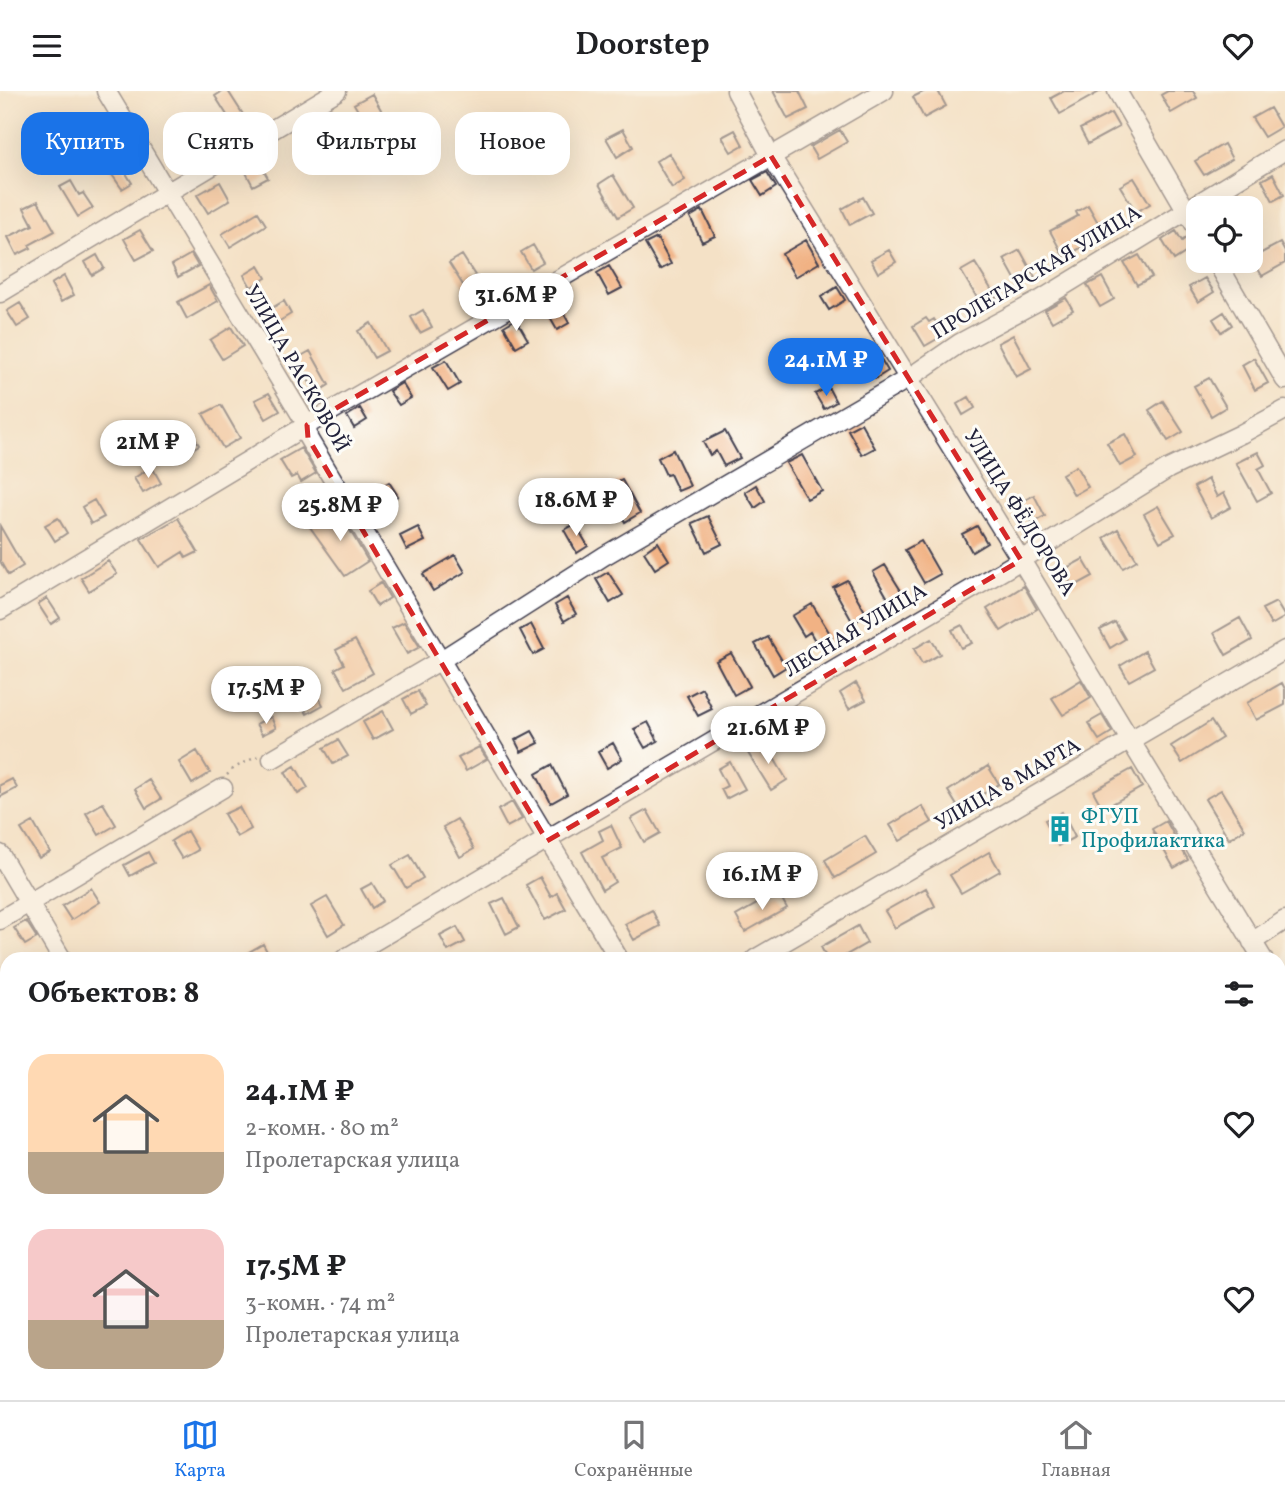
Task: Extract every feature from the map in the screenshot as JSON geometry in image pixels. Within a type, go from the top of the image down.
[{"type":"street","name":"УЛИЦА РАСКОВОЙ","points":[[106,91],[307,425],[308,438],[615,952]]},
{"type":"street","points":[[0,293],[337,91]]},
{"type":"street","name":"УЛИЦА ФЁДОРОВА","points":[[736,91],[771,156],[1021,559],[1258,952]]},
{"type":"street","points":[[0,610],[307,425],[884,91]]},
{"type":"street","points":[[1117,91],[1186,210]]},
{"type":"street","name":"ПРОЛЕТАРСКАЯ УЛИЦА","points":[[1209,196],[1285,149]]},
{"type":"street","name":"ПРОЛЕТАРСКАЯ УЛИЦА","points":[[272,759],[441,660],[604,556],[909,377],[960,342],[1042,299],[1186,210]]},
{"type":"street","points":[[1223,273],[1285,380]]},
{"type":"street","name":"ЛЕСНАЯ УЛИЦА","points":[[356,952],[547,841],[1168,469],[1285,410]]},
{"type":"street","name":"УЛИЦА 8 МАРТА","points":[[767,952],[1285,650]]},
{"type":"street","points":[[0,920],[223,787]]},
{"type":"street","points":[[0,854],[58,952]]},
{"type":"street","points":[[1252,942],[1285,920]]},
{"type":"path","points":[[223,787],[225,777],[234,768],[256,755],[266,755],[272,759]]},
{"type":"highlighted area","points":[[771,156],[1021,560],[547,841],[308,438],[307,425]]},
{"type":"building","points":[[228,91],[241,112],[225,112],[215,96]]},
{"type":"building","points":[[773,91],[799,91],[808,109],[788,119]]},
{"type":"building","points":[[925,91],[938,91],[946,106],[924,118],[913,97]]},
{"type":"building","points":[[1064,91],[1101,91],[1060,114],[1051,98]]},
{"type":"building","points":[[1168,91],[1193,91],[1197,98],[1171,113],[1161,95]]},
{"type":"building","points":[[372,94],[382,112],[359,112],[354,104]]},
{"type":"building","points":[[1270,108],[1281,127],[1264,137],[1252,118]]},
{"type":"building","points":[[1111,113],[1119,127],[1088,144],[1080,129]]},
{"type":"building","points":[[623,129],[633,147],[617,157],[606,138]]},
{"type":"building","points":[[735,130],[743,145],[731,152],[722,137]]},
{"type":"building","points":[[840,130],[847,142],[817,159],[810,147]]},
{"type":"building","points":[[1224,144],[1232,159],[1204,175],[1195,161]]},
{"type":"building","points":[[669,153],[685,180],[672,188],[656,161]]},
{"type":"building","points":[[767,172],[776,187],[762,196],[752,180]]},
{"type":"building","points":[[1273,174],[1284,195],[1273,201],[1262,180]]},
{"type":"building","points":[[112,175],[127,175],[132,183],[122,189]]},
{"type":"building","points":[[247,175],[266,175],[268,178],[253,186]]},
{"type":"building","points":[[613,175],[633,208],[618,217],[599,184]]},
{"type":"building","points":[[1134,178],[1150,204],[1136,212],[1120,186]]},
{"type":"building","points":[[71,181],[79,195],[83,193],[93,208],[78,217],[60,187]]},
{"type":"building","points":[[220,182],[230,200],[208,213],[197,195]]},
{"type":"building","points":[[863,197],[872,213],[850,225],[842,209]]},
{"type":"building","points":[[38,201],[55,231],[17,255],[8,237],[33,225],[24,208]]},
{"type":"building","points":[[1088,205],[1105,235],[1064,257],[1050,231],[1078,216],[1076,212]]},
{"type":"building","points":[[702,210],[715,236],[702,242],[690,217]]},
{"type":"building","points":[[258,212],[266,225],[230,247],[222,234]]},
{"type":"building","points":[[140,230],[153,251],[136,260],[124,239]]},
{"type":"building","points":[[1176,231],[1182,241],[1186,238],[1186,252],[1174,260],[1162,240]]},
{"type":"building","points":[[657,238],[671,264],[660,270],[645,244]]},
{"type":"building","points":[[806,240],[819,263],[795,277],[782,254]]},
{"type":"building","points":[[1280,243],[1285,252],[1285,263],[1262,276],[1263,252]]},
{"type":"building","points":[[533,245],[543,262],[531,269],[521,252]]},
{"type":"building","points":[[889,250],[896,262],[878,273],[871,260]]},
{"type":"building","points":[[1020,250],[1035,277],[1019,286],[1004,259]]},
{"type":"building","points":[[191,254],[198,266],[178,277],[172,265]]},
{"type":"building","points":[[97,255],[104,268],[92,275],[85,262]]},
{"type":"building","points":[[462,255],[488,296],[475,304],[449,263]]},
{"type":"building","points":[[1139,255],[1152,277],[1137,285],[1124,263]]},
{"type":"building","points":[[975,263],[999,302],[985,311],[961,271]]},
{"type":"building","points":[[259,266],[266,278],[251,287],[244,275]]},
{"type":"building","points":[[609,266],[622,288],[609,295],[597,273]]},
{"type":"building","points":[[64,276],[74,295],[61,302],[51,284]]},
{"type":"building","points":[[1102,277],[1114,299],[1100,307],[1087,285]]},
{"type":"building","points":[[1205,278],[1214,292],[1198,302],[1189,287]]},
{"type":"building","points":[[209,285],[218,301],[187,319],[178,302]]},
{"type":"building","points":[[837,287],[845,300],[829,310],[821,297]]},
{"type":"building","points":[[555,297],[569,323],[557,330],[542,304]]},
{"type":"building","points":[[1066,298],[1073,310],[1052,322],[1045,310]]},
{"type":"building","points":[[284,301],[291,314],[273,325],[265,312]]},
{"type":"building","points":[[20,303],[30,319],[17,327],[7,311]]},
{"type":"building","points":[[423,310],[432,327],[420,333],[411,317]]},
{"type":"building","points":[[1224,312],[1232,325],[1221,332],[1213,319]]},
{"type":"building","points":[[926,318],[929,322],[934,319],[944,335],[925,346],[913,326]]},
{"type":"building","points":[[516,319],[528,340],[516,347],[504,326]]},
{"type":"building","points":[[371,323],[387,351],[374,358],[358,331]]},
{"type":"building","points":[[231,327],[243,346],[222,359],[210,340]]},
{"type":"building","points":[[1013,335],[1031,369],[1016,377],[998,343]]},
{"type":"building","points":[[872,344],[888,371],[875,379],[858,352]]},
{"type":"building","points":[[310,351],[329,385],[316,393],[296,359]]},
{"type":"building","points":[[1254,358],[1268,383],[1255,390],[1242,365]]},
{"type":"building","points":[[446,360],[460,384],[448,391],[433,367]]},
{"type":"building","points":[[1209,378],[1226,407],[1211,416],[1194,386]]},
{"type":"building","points":[[402,383],[411,398],[399,405],[389,391]]},
{"type":"building","points":[[828,387],[836,402],[824,409],[815,394]]},
{"type":"building","points":[[269,393],[280,411],[266,419],[255,400]]},
{"type":"building","points":[[969,397],[975,408],[963,415],[957,404]]},
{"type":"building","points":[[1163,401],[1183,432],[1168,441],[1149,410]]},
{"type":"building","points":[[221,405],[240,438],[223,448],[203,414]]},
{"type":"building","points":[[360,408],[367,420],[354,428],[347,416]]},
{"type":"building","points":[[861,423],[875,448],[862,455],[848,430]]},
{"type":"building","points":[[190,430],[199,445],[172,462],[163,446]]},
{"type":"building","points":[[725,431],[740,458],[724,466],[716,451],[710,455],[703,442]]},
{"type":"building","points":[[1125,434],[1137,457],[1120,466],[1107,443]]},
{"type":"building","points":[[301,448],[316,473],[301,482],[297,475],[291,478],[280,460]]},
{"type":"building","points":[[673,450],[690,486],[678,491],[658,458]]},
{"type":"building","points":[[1258,452],[1265,465],[1258,469],[1271,493],[1257,501],[1236,463]]},
{"type":"building","points":[[802,455],[822,491],[807,499],[786,463]]},
{"type":"building","points":[[1076,466],[1088,487],[1074,495],[1062,474]]},
{"type":"building","points":[[152,467],[161,483],[143,493],[134,478]]},
{"type":"building","points":[[1208,479],[1217,497],[1224,493],[1231,507],[1211,518],[1194,487]]},
{"type":"building","points":[[622,480],[640,513],[625,522],[606,488]]},
{"type":"building","points":[[389,482],[398,496],[380,506],[372,492]]},
{"type":"building","points":[[756,485],[765,501],[755,508],[745,492]]},
{"type":"building","points":[[1034,495],[1045,516],[1032,523],[1021,502]]},
{"type":"building","points":[[94,500],[104,517],[91,524],[82,507]]},
{"type":"building","points":[[1158,506],[1175,534],[1160,542],[1144,514]]},
{"type":"building","points":[[338,510],[368,561],[345,576],[310,527]]},
{"type":"building","points":[[708,516],[722,544],[706,552],[692,523]]},
{"type":"building","points":[[58,518],[67,533],[55,541],[45,525]]},
{"type":"building","points":[[178,518],[198,552],[186,558],[183,552],[159,567],[141,539]]},
{"type":"building","points":[[575,524],[588,546],[577,553],[564,530]]},
{"type":"building","points":[[0,526],[23,566],[8,575],[0,561]]},
{"type":"building","points":[[977,526],[987,543],[972,552],[962,534]]},
{"type":"building","points":[[418,527],[425,541],[407,550],[400,536]]},
{"type":"building","points":[[1118,529],[1137,560],[1123,568],[1104,538]]},
{"type":"building","points":[[921,541],[940,574],[924,583],[905,550]]},
{"type":"building","points":[[658,542],[669,560],[655,569],[644,552]]},
{"type":"building","points":[[455,555],[465,572],[433,591],[423,574]]},
{"type":"building","points":[[1083,559],[1093,576],[1073,587],[1063,570]]},
{"type":"building","points":[[108,561],[117,574],[89,591],[81,578]]},
{"type":"building","points":[[885,565],[903,594],[890,602],[873,572]]},
{"type":"building","points":[[608,572],[623,595],[610,603],[596,579]]},
{"type":"building","points":[[847,580],[867,615],[853,623],[833,587]]},
{"type":"building","points":[[381,583],[390,598],[377,606],[368,591]]},
{"type":"building","points":[[1024,586],[1037,609],[1001,631],[987,609]]},
{"type":"building","points":[[47,598],[60,618],[51,624],[38,604]]},
{"type":"building","points":[[567,598],[576,614],[564,621],[555,605]]},
{"type":"building","points":[[1276,602],[1285,617],[1271,625],[1262,609]]},
{"type":"building","points":[[812,604],[832,637],[818,646],[810,632],[804,636],[792,616]]},
{"type":"building","points":[[1240,618],[1252,640],[1226,655],[1214,633]]},
{"type":"building","points":[[404,622],[420,647],[407,654],[392,628]]},
{"type":"building","points":[[1115,622],[1125,639],[1110,648],[1100,630]]},
{"type":"building","points":[[531,624],[544,649],[533,655],[520,630]]},
{"type":"building","points":[[962,625],[972,643],[961,648],[952,630]]},
{"type":"building","points":[[768,637],[786,667],[773,675],[755,644]]},
{"type":"building","points":[[931,639],[940,654],[922,664],[914,649]]},
{"type":"building","points":[[355,640],[373,673],[346,688],[335,669],[344,664],[336,650]]},
{"type":"building","points":[[1145,651],[1154,667],[1129,681],[1120,666]]},
{"type":"building","points":[[731,653],[750,686],[734,695],[716,661]]},
{"type":"building","points":[[1081,680],[1091,698],[1063,715],[1052,698]]},
{"type":"building","points":[[856,683],[866,700],[849,709],[840,693]]},
{"type":"building","points":[[1282,683],[1285,689],[1285,705],[1256,720],[1247,703]]},
{"type":"building","points":[[311,685],[323,705],[307,714],[295,693]]},
{"type":"building","points":[[702,688],[712,709],[698,716],[687,696]]},
{"type":"building","points":[[418,691],[426,706],[411,714],[403,699]]},
{"type":"building","points":[[383,711],[393,729],[373,740],[363,722]]},
{"type":"building","points":[[1102,715],[1112,732],[1099,740],[1088,723]]},
{"type":"building","points":[[271,717],[276,728],[262,735],[256,724]]},
{"type":"building","points":[[1211,721],[1222,738],[1182,763],[1171,746]]},
{"type":"building","points":[[648,722],[658,741],[645,748],[634,729]]},
{"type":"building","points":[[532,731],[539,743],[521,752],[515,740]]},
{"type":"building","points":[[338,740],[348,756],[333,764],[324,748]]},
{"type":"building","points":[[613,743],[622,759],[607,768],[598,752]]},
{"type":"building","points":[[765,743],[787,780],[771,790],[748,753]]},
{"type":"building","points":[[479,747],[487,759],[466,771],[458,758]]},
{"type":"building","points":[[197,751],[210,773],[192,784],[179,762]]},
{"type":"building","points":[[730,762],[745,789],[726,799],[721,789],[727,786],[718,769]]},
{"type":"building","points":[[552,765],[567,794],[551,803],[536,774]]},
{"type":"building","points":[[295,766],[308,788],[298,794],[285,772]]},
{"type":"building","points":[[988,766],[999,784],[959,809],[948,791]]},
{"type":"building","points":[[1132,769],[1142,787],[1103,809],[1093,791]]},
{"type":"building","points":[[12,779],[17,788],[0,797],[0,785]]},
{"type":"building","points":[[149,780],[161,799],[146,808],[135,789]]},
{"type":"building","points":[[1221,790],[1245,829],[1229,839],[1205,799]]},
{"type":"building","points":[[512,802],[522,819],[507,827],[498,810]]},
{"type":"building","points":[[103,803],[116,825],[99,835],[86,813]]},
{"type":"building","points":[[922,806],[932,822],[900,841],[890,825]]},
{"type":"building","points":[[239,807],[251,829],[237,837],[224,814]]},
{"type":"building","points":[[647,810],[660,833],[644,842],[631,819]]},
{"type":"building","name":"ФГУП Профилактика","points":[[1062,812],[1075,837],[1058,846],[1045,820]]},
{"type":"building","points":[[457,819],[474,849],[460,857],[443,827]]},
{"type":"building","points":[[1166,821],[1188,860],[1174,868],[1152,829]]},
{"type":"building","points":[[33,822],[50,852],[39,858],[21,829]]},
{"type":"building","points":[[611,825],[622,848],[602,858],[615,882],[602,890],[582,852],[603,840],[599,831]]},
{"type":"building","points":[[187,831],[198,850],[182,859],[171,841]]},
{"type":"building","points":[[865,836],[876,854],[835,878],[825,860]]},
{"type":"building","points":[[148,852],[154,863],[130,876],[124,865]]},
{"type":"building","points":[[989,852],[1000,871],[961,893],[950,875]]},
{"type":"building","points":[[410,855],[423,878],[406,888],[392,865]]},
{"type":"building","points":[[540,877],[551,897],[557,893],[566,909],[545,920],[526,885]]},
{"type":"building","points":[[372,883],[383,901],[372,908],[361,889]]},
{"type":"building","points":[[91,888],[100,902],[71,920],[62,906]]},
{"type":"building","points":[[926,888],[935,906],[895,928],[885,911]]},
{"type":"building","points":[[778,892],[787,908],[745,932],[736,916]]},
{"type":"building","points":[[327,897],[344,925],[328,935],[311,906]]},
{"type":"building","points":[[504,898],[519,927],[506,934],[491,904]]},
{"type":"building","points":[[652,910],[660,926],[634,940],[625,924]]},
{"type":"building","points":[[26,921],[37,938],[25,945],[14,928]]},
{"type":"building","points":[[858,926],[867,943],[851,952],[824,952],[821,947]]},
{"type":"building","points":[[457,927],[465,942],[448,951],[440,936]]},
{"type":"building","points":[[263,944],[267,952],[249,952]]},
{"type":"place","name":"ФГУП Профилактика","points":[[1060,829]]}]
